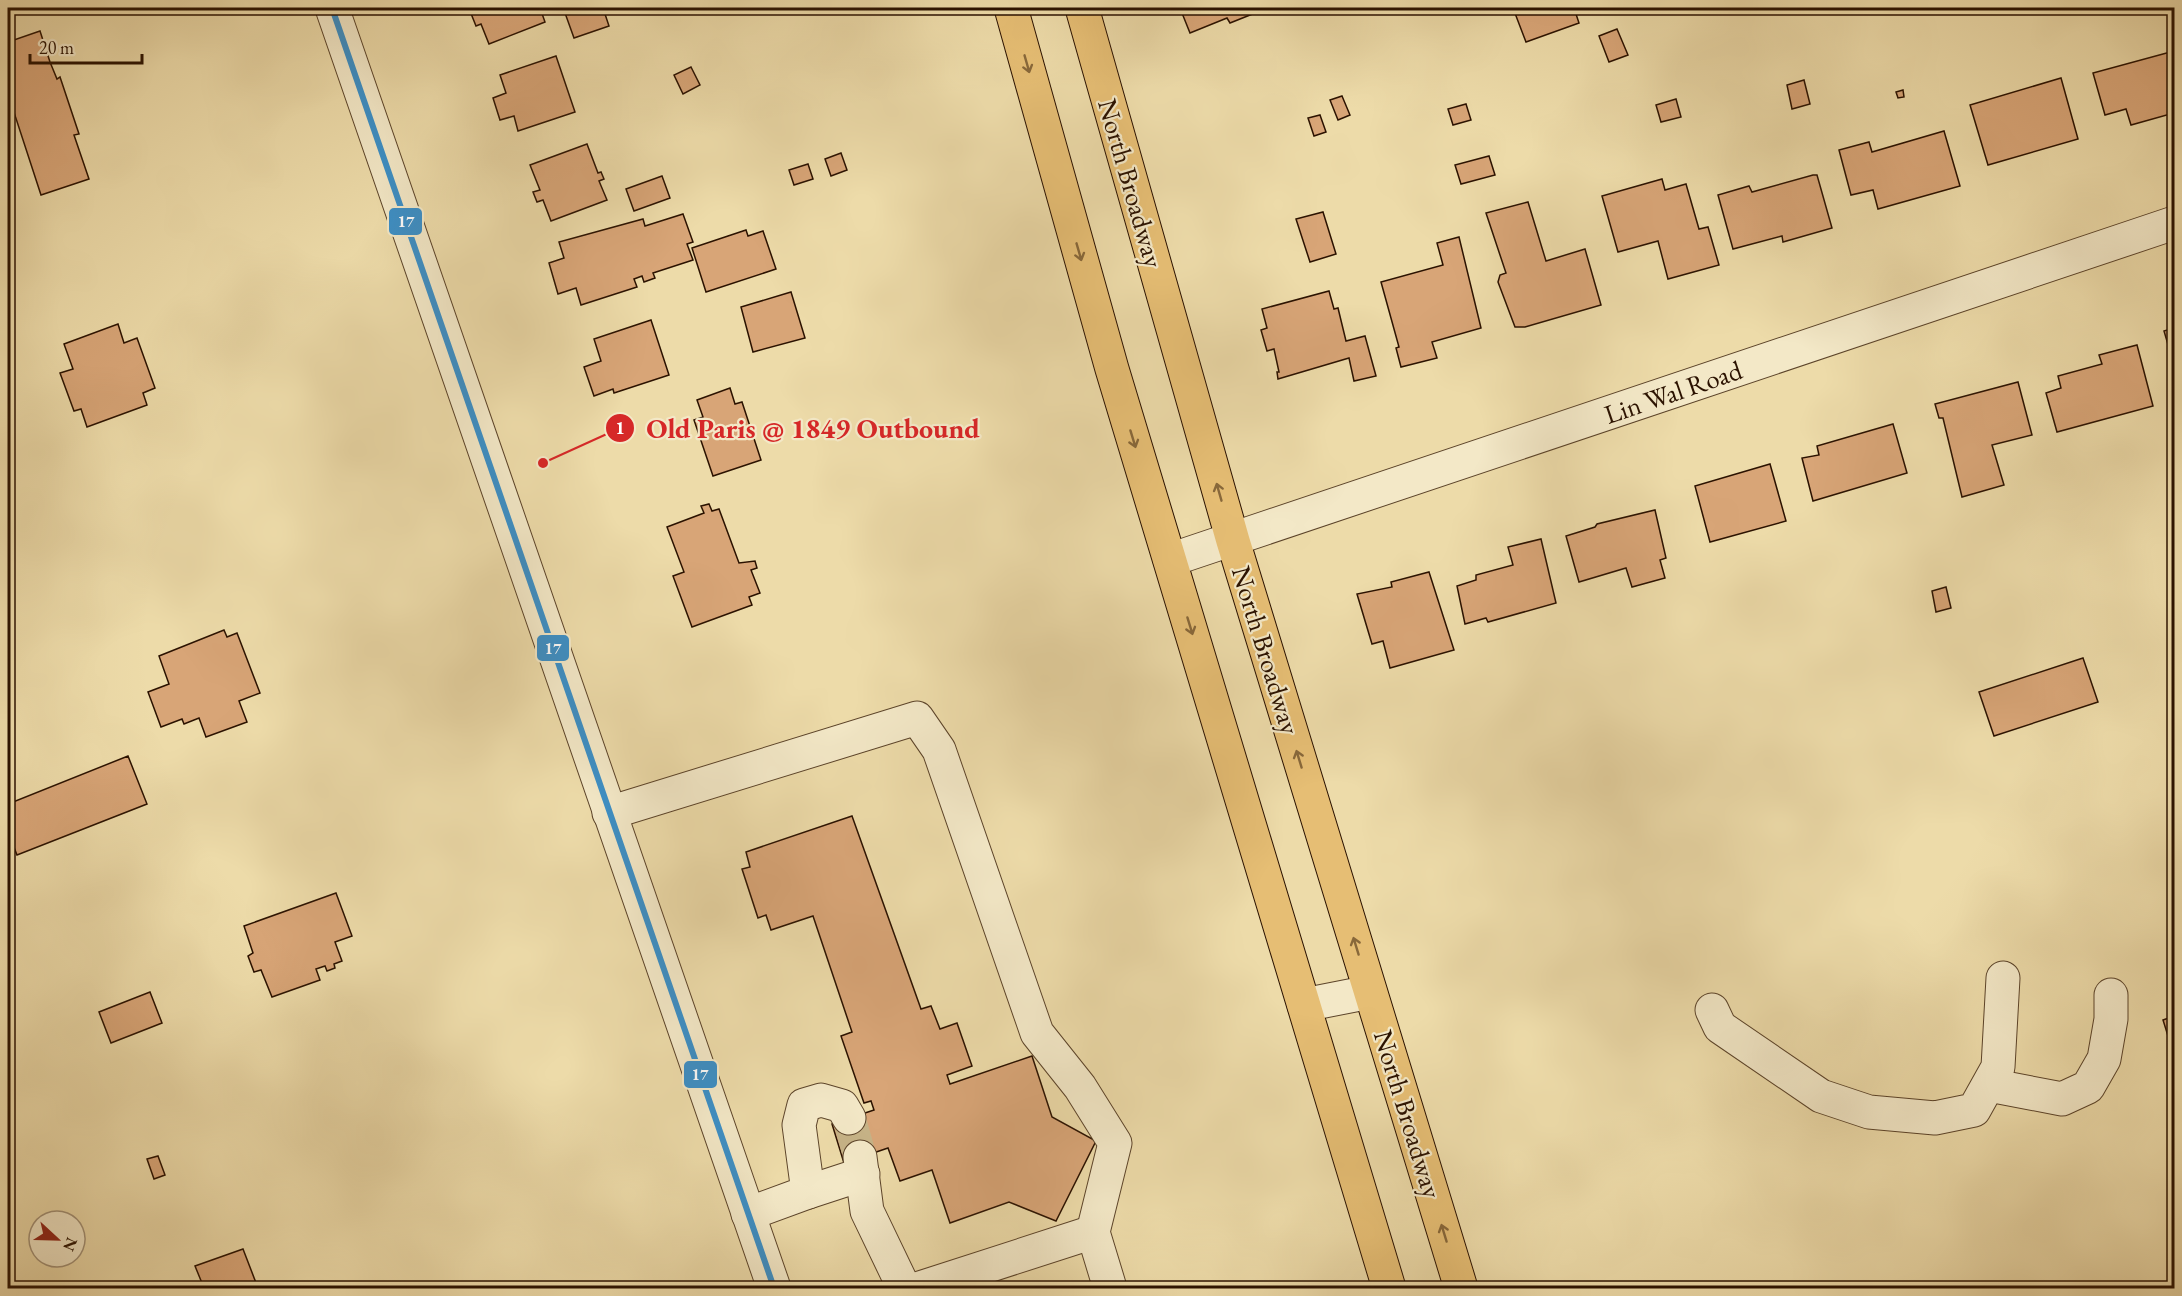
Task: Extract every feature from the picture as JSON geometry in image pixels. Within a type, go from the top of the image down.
[{"type":"highway","points":[[1011,8],[1112,369],[1389,1288]]},
{"type":"highway","name":"North Broadway","points":[[1082,8],[1233,541],[1461,1288]]},
{"type":"street","points":[[332,8],[774,1288]]},
{"type":"street","name":"Lin Wal Road","points":[[1170,560],[1233,541],[2175,223]]},
{"type":"street","points":[[609,813],[917,718],[939,750],[1037,1032],[1080,1087],[1115,1143],[1093,1232],[1110,1288]]},
{"type":"street","points":[[1712,1010],[1720,1027],[1821,1096],[1869,1112],[1935,1118],[1974,1110],[1998,1067],[2003,978]]},
{"type":"street","points":[[1304,1005],[1370,992]]},
{"type":"street","points":[[1989,1084],[2062,1099],[2088,1087],[2104,1059],[2110,1018],[2110,995]]},
{"type":"street","points":[[808,1192],[799,1125],[804,1105],[821,1100],[842,1106],[849,1119]]},
{"type":"street","points":[[748,1214],[808,1192],[861,1166],[867,1211],[904,1288]]},
{"type":"street","points":[[920,1288],[1093,1232]]},
{"type":"building","points":[[475,8],[540,8],[545,22],[489,44],[481,24],[476,26],[470,11]]},
{"type":"building","points":[[572,8],[603,8],[609,26],[574,38],[565,13],[573,10]]},
{"type":"building","points":[[1180,8],[1253,8],[1255,13],[1230,23],[1227,18],[1190,33]]},
{"type":"building","points":[[1513,8],[1574,8],[1579,23],[1526,42]]},
{"type":"building","points":[[1617,29],[1628,55],[1609,62],[1599,36]]},
{"type":"building","points":[[40,31],[57,79],[60,77],[79,134],[74,135],[89,179],[41,195],[8,94],[8,42]]},
{"type":"building","points":[[2174,51],[2174,113],[2131,125],[2126,109],[2105,115],[2093,73]]},
{"type":"building","points":[[556,56],[575,112],[518,131],[514,116],[500,120],[493,98],[506,93],[500,75]]},
{"type":"building","points":[[691,67],[700,85],[683,94],[674,75]]},
{"type":"building","points":[[2061,78],[2078,139],[1988,165],[1970,105]]},
{"type":"building","points":[[1804,80],[1810,104],[1792,109],[1787,85]]},
{"type":"building","points":[[1903,90],[1904,97],[1898,98],[1896,92]]},
{"type":"building","points":[[1342,96],[1350,115],[1338,120],[1330,100]]},
{"type":"building","points":[[1676,99],[1681,117],[1661,122],[1656,105]]},
{"type":"building","points":[[1466,104],[1471,120],[1453,125],[1448,109]]},
{"type":"building","points":[[1320,115],[1326,132],[1314,136],[1308,118]]},
{"type":"building","points":[[1944,131],[1960,186],[1878,209],[1873,190],[1851,195],[1839,150],[1869,142],[1872,152]]},
{"type":"building","points":[[587,144],[598,173],[601,172],[604,179],[599,181],[607,200],[551,221],[543,200],[537,202],[533,192],[540,190],[530,165]]},
{"type":"building","points":[[841,153],[847,170],[831,176],[825,159]]},
{"type":"building","points":[[1489,156],[1495,175],[1461,184],[1455,165]]},
{"type":"building","points":[[808,164],[813,179],[794,185],[789,170]]},
{"type":"building","points":[[1817,175],[1832,228],[1783,242],[1782,236],[1733,249],[1718,195],[1749,186],[1752,192]]},
{"type":"building","points":[[662,176],[670,198],[634,211],[626,189]]},
{"type":"building","points":[[1662,179],[1665,190],[1686,184],[1699,229],[1708,227],[1719,265],[1668,279],[1658,241],[1618,252],[1602,196]]},
{"type":"building","points":[[1528,202],[1546,261],[1585,249],[1601,305],[1525,327],[1515,327],[1498,282],[1500,275],[1506,273],[1486,213]]},
{"type":"building","points":[[1323,212],[1336,254],[1310,262],[1296,219]]},
{"type":"building","points":[[683,214],[693,242],[687,244],[693,260],[653,273],[655,278],[644,282],[642,276],[634,279],[637,287],[581,305],[576,288],[558,294],[549,263],[564,258],[559,242],[643,219],[645,226]]},
{"type":"building","points":[[746,230],[748,236],[763,231],[776,269],[706,292],[692,248]]},
{"type":"building","points":[[1459,237],[1481,328],[1432,342],[1437,358],[1401,367],[1396,348],[1399,347],[1381,282],[1443,265],[1437,243]]},
{"type":"building","points":[[1329,291],[1334,309],[1338,308],[1346,341],[1365,336],[1376,376],[1354,381],[1349,358],[1278,379],[1277,372],[1279,372],[1274,349],[1267,351],[1261,330],[1267,328],[1262,309]]},
{"type":"building","points":[[791,292],[805,338],[753,352],[741,307]]},
{"type":"building","points":[[651,320],[669,375],[614,393],[613,389],[594,396],[584,367],[601,361],[594,339]]},
{"type":"building","points":[[118,324],[124,343],[137,338],[155,388],[143,393],[147,405],[87,427],[81,409],[74,411],[60,373],[73,369],[64,344]]},
{"type":"building","points":[[2174,328],[2174,365],[2164,331]]},
{"type":"building","points":[[2137,345],[2153,406],[2057,432],[2046,393],[2061,388],[2058,376],[2102,364],[2099,355]]},
{"type":"building","points":[[2018,382],[2032,435],[1992,445],[2004,485],[1962,497],[1943,418],[1939,418],[1935,404]]},
{"type":"building","points":[[730,388],[735,404],[742,402],[761,460],[713,476],[694,420],[703,417],[697,400]]},
{"type":"building","points":[[1893,424],[1907,473],[1813,501],[1802,458],[1819,455],[1817,446]]},
{"type":"building","points":[[1770,464],[1786,521],[1710,542],[1695,486]]},
{"type":"building","points":[[709,504],[712,511],[719,509],[739,563],[755,561],[757,568],[751,570],[760,593],[749,597],[752,605],[692,627],[673,576],[684,572],[667,527],[704,513],[701,506]]},
{"type":"building","points":[[1655,510],[1666,558],[1660,560],[1665,578],[1632,587],[1626,568],[1579,582],[1566,536],[1595,527],[1597,524]]},
{"type":"building","points":[[1541,539],[1556,603],[1488,622],[1486,618],[1465,624],[1457,586],[1476,580],[1476,575],[1513,565],[1508,547]]},
{"type":"building","points":[[1429,572],[1454,650],[1390,668],[1383,641],[1372,644],[1357,594],[1392,587],[1391,582]]},
{"type":"building","points":[[1946,587],[1951,608],[1936,612],[1932,591]]},
{"type":"building","points":[[224,630],[227,637],[237,633],[260,693],[239,701],[247,722],[206,737],[199,718],[184,724],[182,719],[161,727],[148,692],[169,684],[159,656]]},
{"type":"building","points":[[2083,658],[2098,702],[1994,736],[1979,692]]},
{"type":"building","points":[[128,756],[147,804],[17,855],[8,832],[8,804]]},
{"type":"building","points":[[852,816],[921,1009],[931,1006],[940,1029],[957,1023],[972,1066],[947,1075],[950,1084],[1032,1056],[1052,1117],[1096,1141],[1056,1221],[1009,1202],[950,1223],[932,1170],[900,1181],[888,1148],[844,1163],[832,1124],[874,1110],[871,1101],[864,1103],[841,1036],[852,1032],[813,916],[771,930],[766,915],[758,918],[742,869],[750,867],[746,852]]},
{"type":"building","points":[[336,893],[352,936],[335,942],[342,961],[334,964],[335,968],[327,971],[325,966],[316,969],[320,980],[272,997],[261,970],[254,972],[248,956],[253,953],[244,926]]},
{"type":"building","points":[[150,992],[162,1023],[111,1043],[99,1012]]},
{"type":"building","points":[[2174,1016],[2174,1055],[2163,1020]]},
{"type":"building","points":[[158,1156],[165,1175],[154,1179],[147,1159]]},
{"type":"building","points":[[243,1249],[258,1288],[204,1288],[195,1266]]},
{"type":"tunnel","points":[[849,1118],[860,1157]]},
{"type":"transit line","name":"17","points":[[332,8],[774,1288]]},
{"type":"place","name":"Old Paris @ 1849 Outbound","points":[[543,463]]}]
